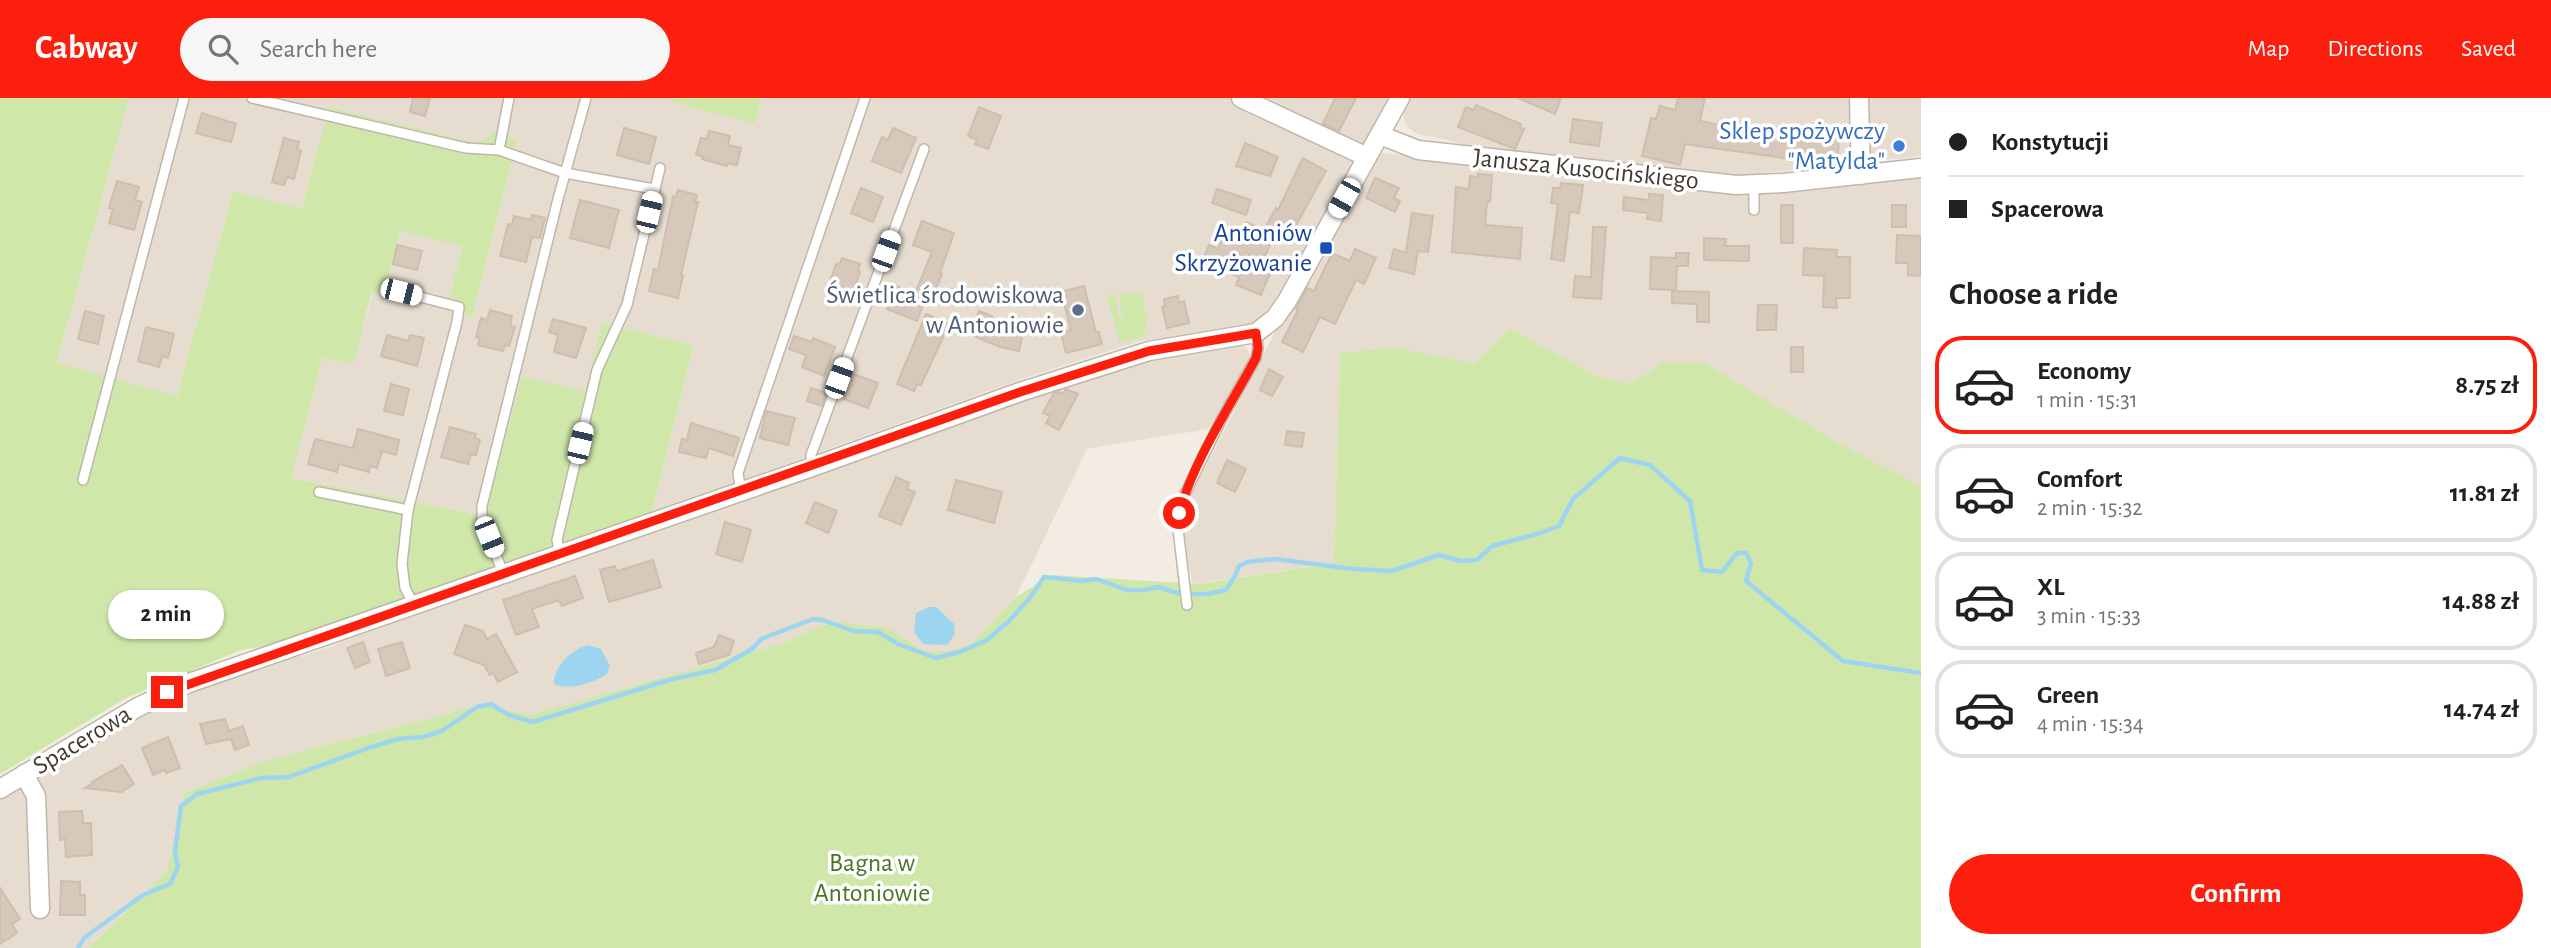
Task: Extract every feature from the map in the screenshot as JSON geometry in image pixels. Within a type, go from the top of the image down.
[{"type":"street","points":[[1241,98],[1367,157]]},
{"type":"street","points":[[1256,333],[1269,325],[1283,308],[1400,98]]},
{"type":"street","points":[[1859,98],[1861,174]]},
{"type":"street","name":"Janusza Kusocińskiego","points":[[1380,135],[1425,151],[1716,184],[1754,185],[1921,168]]},
{"type":"street","name":"Spacerowa","points":[[0,789],[167,692],[1129,356],[1256,333]]},
{"type":"street","points":[[24,775],[36,796],[40,909]]},
{"type":"lane","points":[[83,480],[184,98]]},
{"type":"lane","points":[[252,98],[466,148],[499,150],[565,173],[617,180],[654,189]]},
{"type":"lane","points":[[499,150],[509,98]]},
{"type":"lane","points":[[503,573],[482,519],[482,506],[586,98]]},
{"type":"lane","points":[[741,491],[738,473],[865,98]]},
{"type":"lane","points":[[812,467],[811,455],[923,149]]},
{"type":"lane","points":[[560,554],[557,540],[597,370],[627,305],[660,168]]},
{"type":"lane","points":[[1754,185],[1754,210]]},
{"type":"lane","points":[[401,292],[459,307],[408,510],[402,564],[405,588],[414,606]]},
{"type":"lane","points":[[1187,605],[1178,529],[1179,513],[1184,496],[1222,418],[1256,358],[1256,333]]},
{"type":"lane","points":[[319,492],[408,510]]},
{"type":"shaded area","points":[[129,98],[671,98],[670,100],[755,124],[762,98],[1392,98],[1270,313],[1255,325],[1198,336],[1144,340],[1024,378],[652,513],[694,345],[603,322],[585,393],[522,376],[485,516],[291,478],[323,356],[354,363],[373,291],[383,293],[400,230],[462,246],[446,310],[472,317],[517,142],[494,132],[477,143],[329,107],[302,209],[233,191],[177,396],[57,364]]},
{"type":"shaded area","points":[[1409,98],[1921,98],[1921,156],[1725,177],[1477,149],[1411,130],[1405,123],[1403,114]]},
{"type":"shaded area","points":[[1378,154],[1689,190],[1760,192],[1921,176],[1921,486],[1837,442],[1705,363],[1660,362],[1630,385],[1597,376],[1509,328],[1475,364],[1340,353],[1334,563],[1193,584],[1183,542],[1189,499],[1277,328]]},
{"type":"shaded area","points":[[1241,344],[1248,350],[1250,358],[1208,429],[1087,449],[1016,597],[973,643],[950,651],[924,651],[888,628],[833,621],[784,643],[529,715],[481,705],[265,761],[184,793],[167,871],[89,948],[0,948],[0,798],[153,708],[189,691],[279,660],[333,646],[354,634],[1021,398],[1144,360]]},
{"type":"green space","points":[[0,98],[129,98],[57,363],[177,396],[233,191],[302,209],[329,107],[477,143],[494,132],[517,142],[472,317],[446,310],[462,246],[400,231],[384,294],[372,291],[354,364],[323,357],[291,478],[485,516],[522,376],[585,392],[602,322],[694,345],[652,513],[287,642],[241,650],[126,698],[0,774]]},
{"type":"green space","points":[[671,98],[762,98],[755,124],[670,101]]},
{"type":"green space","points":[[1143,292],[1145,315],[1148,315],[1144,337],[1119,342],[1107,295],[1115,294],[1119,318],[1122,317],[1119,295]]},
{"type":"green space","name":"Bagna w Antoniowie","points":[[1509,328],[1597,376],[1630,384],[1660,362],[1705,363],[1837,442],[1921,486],[1921,948],[89,948],[167,871],[184,793],[265,761],[481,705],[529,715],[784,643],[833,621],[888,628],[924,651],[950,651],[973,643],[1016,597],[1052,575],[1198,584],[1334,563],[1340,353],[1396,348],[1475,364]]},
{"type":"water","points":[[936,607],[954,624],[955,634],[947,645],[923,644],[914,632],[916,613]]},
{"type":"water","points":[[588,645],[601,649],[610,666],[607,674],[581,685],[567,687],[554,684],[560,665],[576,650]]},
{"type":"building","points":[[413,98],[430,98],[425,116],[410,112]]},
{"type":"building","points":[[1335,98],[1356,98],[1339,131],[1323,124]]},
{"type":"building","points":[[1518,98],[1561,98],[1555,114]]},
{"type":"building","points":[[1678,98],[1705,98],[1700,121],[1729,127],[1812,136],[1812,128],[1836,129],[1835,135],[1839,135],[1838,157],[1791,154],[1791,159],[1685,144],[1680,165],[1642,156],[1651,118],[1656,119],[1660,106],[1675,110]]},
{"type":"building","points":[[1476,105],[1521,124],[1520,128],[1524,129],[1515,149],[1458,127],[1466,107],[1474,110]]},
{"type":"building","points":[[979,107],[1001,116],[988,149],[975,144],[977,140],[968,136]]},
{"type":"building","points":[[202,113],[236,124],[231,142],[196,133]]},
{"type":"building","points":[[1573,119],[1602,123],[1599,146],[1570,142]]},
{"type":"building","points":[[624,128],[656,137],[649,164],[617,155]]},
{"type":"building","points":[[893,128],[916,138],[901,173],[872,161],[882,137],[888,140]]},
{"type":"building","points":[[709,131],[730,136],[728,145],[741,148],[737,165],[728,163],[727,166],[696,155],[701,138],[707,139]]},
{"type":"building","points":[[284,138],[299,142],[297,149],[301,151],[294,179],[287,177],[284,185],[272,182]]},
{"type":"building","points":[[1245,143],[1278,157],[1270,176],[1236,166]]},
{"type":"building","points":[[1303,158],[1326,171],[1294,229],[1279,222],[1261,266],[1271,271],[1261,295],[1236,285],[1239,277],[1202,262],[1209,245],[1218,249],[1222,237],[1237,242],[1246,222],[1264,230],[1276,208],[1278,210]]},
{"type":"building","points":[[1478,174],[1492,175],[1485,225],[1522,228],[1520,259],[1452,252],[1456,187],[1469,189],[1470,176],[1478,177]]},
{"type":"building","points":[[1375,178],[1399,188],[1394,198],[1400,201],[1395,212],[1366,198]]},
{"type":"building","points":[[117,181],[139,187],[135,200],[142,202],[134,230],[109,223],[113,209],[109,208]]},
{"type":"building","points":[[1561,183],[1583,185],[1579,213],[1570,212],[1564,261],[1551,259],[1558,204],[1551,203],[1553,188],[1560,188]]},
{"type":"building","points":[[861,188],[883,197],[873,222],[851,213]]},
{"type":"building","points":[[1217,189],[1251,200],[1246,215],[1212,203]]},
{"type":"building","points":[[678,190],[697,195],[695,202],[698,202],[678,298],[649,291],[654,269],[658,270],[673,196],[676,197]]},
{"type":"building","points":[[1649,194],[1663,195],[1661,221],[1647,219],[1648,213],[1623,210],[1624,197],[1649,200]]},
{"type":"building","points":[[580,200],[619,210],[609,248],[570,238]]},
{"type":"building","points":[[1781,205],[1793,205],[1793,243],[1781,243]]},
{"type":"building","points":[[1892,205],[1906,205],[1906,227],[1892,227]]},
{"type":"building","points":[[1412,213],[1433,216],[1428,252],[1418,251],[1414,274],[1389,268],[1394,249],[1406,253]]},
{"type":"building","points":[[532,215],[545,218],[540,238],[532,237],[526,262],[500,256],[508,224],[512,225],[514,216],[531,220]]},
{"type":"building","points":[[922,221],[954,233],[935,291],[929,289],[917,321],[887,309],[896,286],[915,294],[932,252],[913,245]]},
{"type":"building","points":[[1593,227],[1606,227],[1601,299],[1573,297],[1575,276],[1591,277]]},
{"type":"building","points":[[1897,235],[1921,236],[1921,276],[1908,275],[1908,263],[1896,263]]},
{"type":"building","points":[[1704,238],[1726,239],[1725,246],[1749,246],[1749,261],[1704,260]]},
{"type":"building","points":[[397,245],[422,251],[417,270],[393,264]]},
{"type":"building","points":[[1804,248],[1837,250],[1836,257],[1850,257],[1850,298],[1836,298],[1837,308],[1823,307],[1824,276],[1803,275]]},
{"type":"building","points":[[1355,249],[1376,258],[1364,284],[1356,280],[1335,324],[1320,317],[1303,352],[1282,342],[1307,288],[1314,291],[1332,253],[1350,261]]},
{"type":"building","points":[[1676,253],[1689,253],[1688,266],[1677,266],[1676,290],[1650,289],[1651,257],[1676,258]]},
{"type":"building","points":[[842,258],[860,264],[852,295],[828,287],[836,264],[839,265]]},
{"type":"building","name":"Świetlica środowiskowa w Antoniowie","points":[[1084,286],[1096,332],[1099,332],[1102,344],[1066,353],[1061,333],[1071,330],[1061,292]]},
{"type":"building","points":[[1672,291],[1709,292],[1709,322],[1697,322],[1697,304],[1672,303]]},
{"type":"building","points":[[1178,296],[1179,303],[1184,301],[1189,323],[1167,328],[1162,307],[1165,306],[1164,299]]},
{"type":"building","points":[[1758,305],[1777,305],[1776,330],[1757,330]]},
{"type":"building","points":[[490,310],[512,316],[510,326],[515,327],[509,346],[505,345],[503,351],[478,345],[480,338],[476,337],[481,318],[487,320]]},
{"type":"building","points":[[85,311],[104,316],[98,344],[78,339]]},
{"type":"building","points":[[979,311],[992,316],[990,320],[1024,327],[1019,351],[1000,347],[969,334]]},
{"type":"building","points":[[926,314],[949,324],[921,385],[917,384],[914,391],[897,384]]},
{"type":"building","points":[[553,319],[586,328],[576,358],[554,352],[558,335],[549,332]]},
{"type":"building","points":[[146,327],[174,334],[168,358],[162,356],[159,367],[138,361]]},
{"type":"building","points":[[387,335],[408,341],[410,335],[424,338],[417,366],[381,356]]},
{"type":"building","points":[[794,336],[812,342],[813,338],[835,347],[824,376],[802,367],[806,355],[789,349]]},
{"type":"building","points":[[1791,347],[1803,347],[1803,372],[1791,372]]},
{"type":"building","points":[[1269,369],[1283,377],[1272,396],[1260,390]]},
{"type":"building","points":[[853,374],[878,383],[868,408],[844,399]]},
{"type":"building","points":[[391,384],[409,389],[403,415],[384,411]]},
{"type":"building","points":[[811,388],[826,393],[822,406],[807,401]]},
{"type":"building","points":[[1066,389],[1078,394],[1059,430],[1046,423],[1050,416],[1043,413],[1054,393],[1063,394]]},
{"type":"building","points":[[766,411],[795,418],[788,445],[760,438]]},
{"type":"building","points":[[691,423],[739,438],[733,456],[709,448],[706,458],[679,452],[682,439],[687,440]]},
{"type":"building","points":[[450,427],[476,434],[475,438],[480,440],[476,455],[471,454],[468,464],[441,457]]},
{"type":"building","points":[[358,429],[399,440],[396,455],[382,451],[377,468],[370,466],[369,472],[339,464],[337,472],[308,464],[315,439],[353,448]]},
{"type":"building","points":[[1287,431],[1304,433],[1302,447],[1285,445]]},
{"type":"building","points":[[1227,460],[1246,469],[1235,492],[1217,483]]},
{"type":"building","points":[[896,477],[909,483],[907,489],[915,492],[901,525],[879,516]]},
{"type":"building","points":[[956,480],[1002,492],[994,523],[948,510]]},
{"type":"building","points":[[815,502],[837,511],[828,533],[806,523]]},
{"type":"building","points":[[725,522],[751,530],[742,562],[716,554]]},
{"type":"building","points":[[653,560],[661,587],[609,602],[600,570],[615,566],[617,571]]},
{"type":"building","points":[[575,576],[583,598],[562,606],[559,600],[532,609],[539,627],[516,635],[503,600]]},
{"type":"building","points":[[465,625],[483,631],[487,639],[496,634],[517,672],[498,682],[484,665],[454,654]]},
{"type":"building","points":[[719,635],[734,641],[729,655],[699,664],[696,653],[714,647]]},
{"type":"building","points":[[363,642],[370,662],[355,668],[347,648]]},
{"type":"building","points":[[402,642],[410,668],[386,676],[378,649]]},
{"type":"building","points":[[225,719],[229,731],[243,726],[249,745],[235,750],[231,739],[206,744],[200,724]]},
{"type":"building","points":[[168,737],[180,768],[153,775],[142,748]]},
{"type":"building","points":[[122,765],[134,784],[121,792],[85,788],[92,782]]},
{"type":"building","points":[[82,811],[83,823],[91,823],[92,855],[66,857],[65,839],[60,840],[59,812]]},
{"type":"building","points":[[61,881],[80,882],[80,895],[85,895],[85,915],[60,915]]},
{"type":"building","points":[[0,888],[20,919],[12,924],[17,933],[0,944]]},
{"type":"waterway","points":[[78,948],[84,938],[143,895],[170,884],[178,867],[175,851],[181,806],[197,794],[261,778],[289,777],[371,747],[398,739],[423,737],[442,731],[477,707],[491,704],[509,715],[533,722],[669,680],[715,670],[752,649],[761,639],[813,619],[853,631],[878,632],[898,644],[936,658],[960,652],[987,640],[1029,599],[1044,577],[1082,581],[1096,579],[1127,590],[1158,587],[1181,594],[1207,594],[1226,590],[1239,566],[1247,562],[1275,559],[1392,571],[1439,555],[1461,561],[1477,560],[1492,546],[1559,526],[1573,499],[1620,458],[1650,465],[1690,501],[1702,570],[1722,572],[1737,553],[1746,553],[1751,563],[1746,581],[1843,661],[1921,673]]},
{"type":"place","name":"Sklep spożywczy \"Matylda\"","points":[[1899,146]]},
{"type":"place","name":"Antoniów Skrzyżowanie","points":[[1326,248]]},
{"type":"place","name":"Świetlica środowiskowa w Antoniowie","points":[[1078,310]]},
{"type":"route","points":[[167,692],[1129,356],[1256,333],[1256,358],[1222,418],[1184,496],[1179,513]]}]
